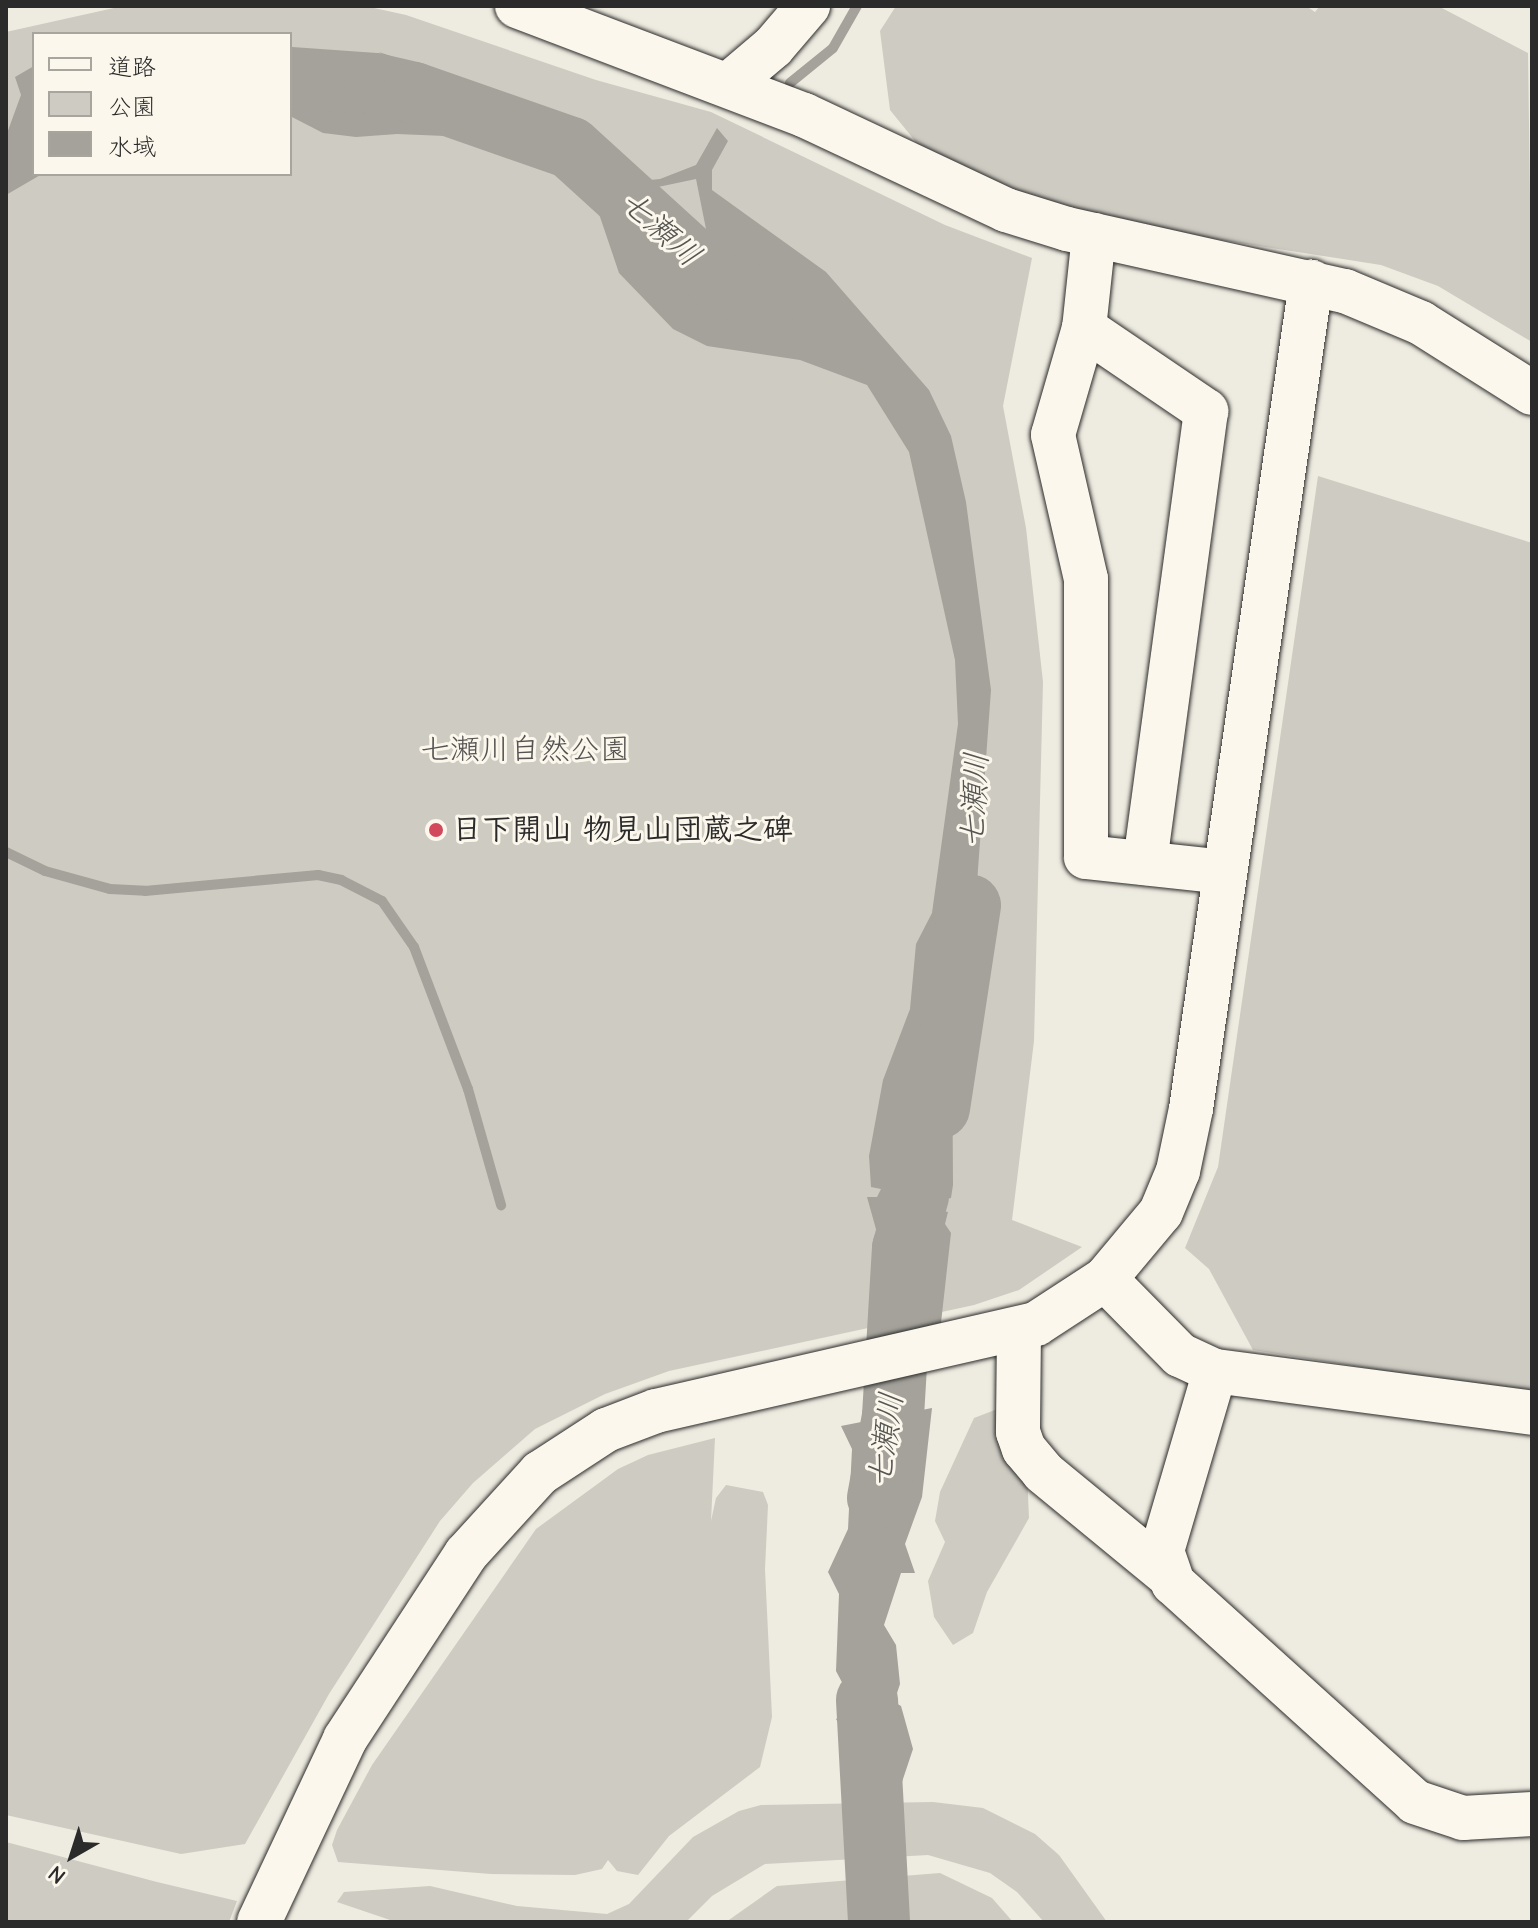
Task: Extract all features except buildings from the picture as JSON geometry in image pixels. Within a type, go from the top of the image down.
[{"type":"street","points":[[517,6],[728,85],[840,131],[1006,210],[1094,235],[1311,282],[1421,323],[1532,393]]},
{"type":"street","points":[[728,85],[773,47],[808,6]]},
{"type":"street","points":[[1094,235],[1084,328],[1053,435],[1086,579],[1086,857],[1225,872]]},
{"type":"street","points":[[263,1912],[345,1739],[491,1521],[540,1473],[606,1430],[722,1395],[1019,1331],[1065,1309],[1105,1279],[1150,1228],[1178,1171],[1311,282]]},
{"type":"street","points":[[1084,328],[1206,411],[1145,863]]},
{"type":"street","points":[[1105,1279],[1180,1355],[1215,1371],[1532,1413]]},
{"type":"street","points":[[1019,1331],[1018,1432],[1024,1449],[1043,1472],[1166,1573],[1345,1744],[1415,1802],[1463,1818],[1532,1814]]},
{"type":"street","points":[[1166,1573],[1162,1551],[1215,1371]]},
{"type":"green space","name":"七瀬川自然公園","points":[[123,6],[365,6],[406,15],[596,80],[711,112],[945,225],[1032,258],[1003,406],[1026,528],[1043,682],[1034,1041],[1012,1220],[1082,1247],[1019,1290],[974,1305],[669,1371],[605,1394],[535,1429],[473,1483],[440,1521],[329,1694],[245,1844],[181,1854],[6,1815],[6,32]]},
{"type":"green space","points":[[896,6],[1306,6],[1315,12],[1320,6],[1438,6],[1528,53],[1532,342],[1438,286],[1381,265],[1125,225],[1022,197],[920,147],[890,110],[880,31]]},
{"type":"green space","points":[[1318,476],[1532,543],[1532,1394],[1253,1350],[1209,1269],[1185,1248],[1218,1167]]},
{"type":"green space","points":[[1000,1408],[1027,1473],[1029,1518],[987,1592],[973,1633],[953,1645],[934,1617],[928,1581],[945,1542],[935,1521],[940,1492],[974,1418]]},
{"type":"green space","points":[[715,1438],[711,1521],[716,1498],[726,1485],[763,1492],[768,1505],[765,1569],[772,1717],[760,1767],[669,1836],[638,1875],[617,1871],[608,1860],[602,1869],[575,1875],[491,1874],[338,1862],[332,1845],[337,1830],[372,1765],[536,1529],[618,1469],[648,1455]]},
{"type":"green space","points":[[933,1802],[983,1808],[1035,1834],[1059,1855],[1107,1922],[1044,1922],[1017,1892],[990,1873],[928,1855],[765,1864],[712,1896],[686,1922],[396,1922],[337,1902],[344,1892],[430,1886],[517,1906],[607,1914],[629,1904],[693,1837],[739,1811],[761,1805]]},
{"type":"green space","points":[[6,1842],[237,1901],[229,1922],[6,1922]]},
{"type":"green space","points":[[940,1873],[992,1898],[1013,1922],[726,1922],[777,1886]]},
{"type":"water","points":[[293,49],[331,68],[355,92],[401,106],[434,108],[440,103],[432,87],[379,52],[502,95],[560,134],[610,184],[660,179],[696,165],[717,128],[728,141],[712,170],[712,190],[826,272],[929,390],[951,436],[966,502],[991,690],[975,911],[952,1032],[953,1185],[951,1198],[936,1201],[939,1210],[948,1212],[945,1224],[951,1233],[941,1323],[921,1327],[917,1271],[910,1270],[878,1322],[879,1336],[868,1338],[888,1272],[867,1197],[877,1197],[881,1189],[871,1187],[869,1156],[883,1080],[910,1009],[916,944],[932,913],[958,724],[955,660],[909,452],[867,385],[800,360],[707,346],[673,329],[619,273],[595,202],[580,187],[493,138],[397,134],[356,137],[323,133],[292,117]],"holes":[[[696,179],[710,249],[687,262],[641,237],[620,195]]]},
{"type":"water","points":[[32,67],[32,176],[39,176],[6,195],[6,136],[21,95],[15,77]]},
{"type":"water","points":[[932,1408],[922,1497],[905,1544],[915,1573],[901,1573],[884,1625],[896,1645],[900,1684],[894,1702],[901,1706],[913,1749],[901,1785],[849,1787],[857,1755],[836,1719],[845,1713],[845,1688],[836,1671],[839,1594],[828,1572],[848,1529],[852,1449],[841,1426]]},
{"type":"waterway","points":[[790,83],[833,48],[857,6]]},
{"type":"waterway","name":"七瀬川","points":[[292,78],[375,84],[414,93],[571,148],[717,281],[767,302]]},
{"type":"waterway","points":[[6,852],[45,871],[110,889],[145,891],[318,875],[341,880],[382,901],[414,947],[468,1089],[501,1205]]},
{"type":"waterway","name":"七瀬川","points":[[939,1108],[970,905]]},
{"type":"waterway","name":"七瀬川","points":[[878,1498],[893,1416],[903,1248],[918,1196]]},
{"type":"waterway","name":"七瀬川","points":[[867,1700],[879,1922]]},
{"type":"place","name":"日下開山 物見山団蔵之碑","points":[[436,830]]}]
